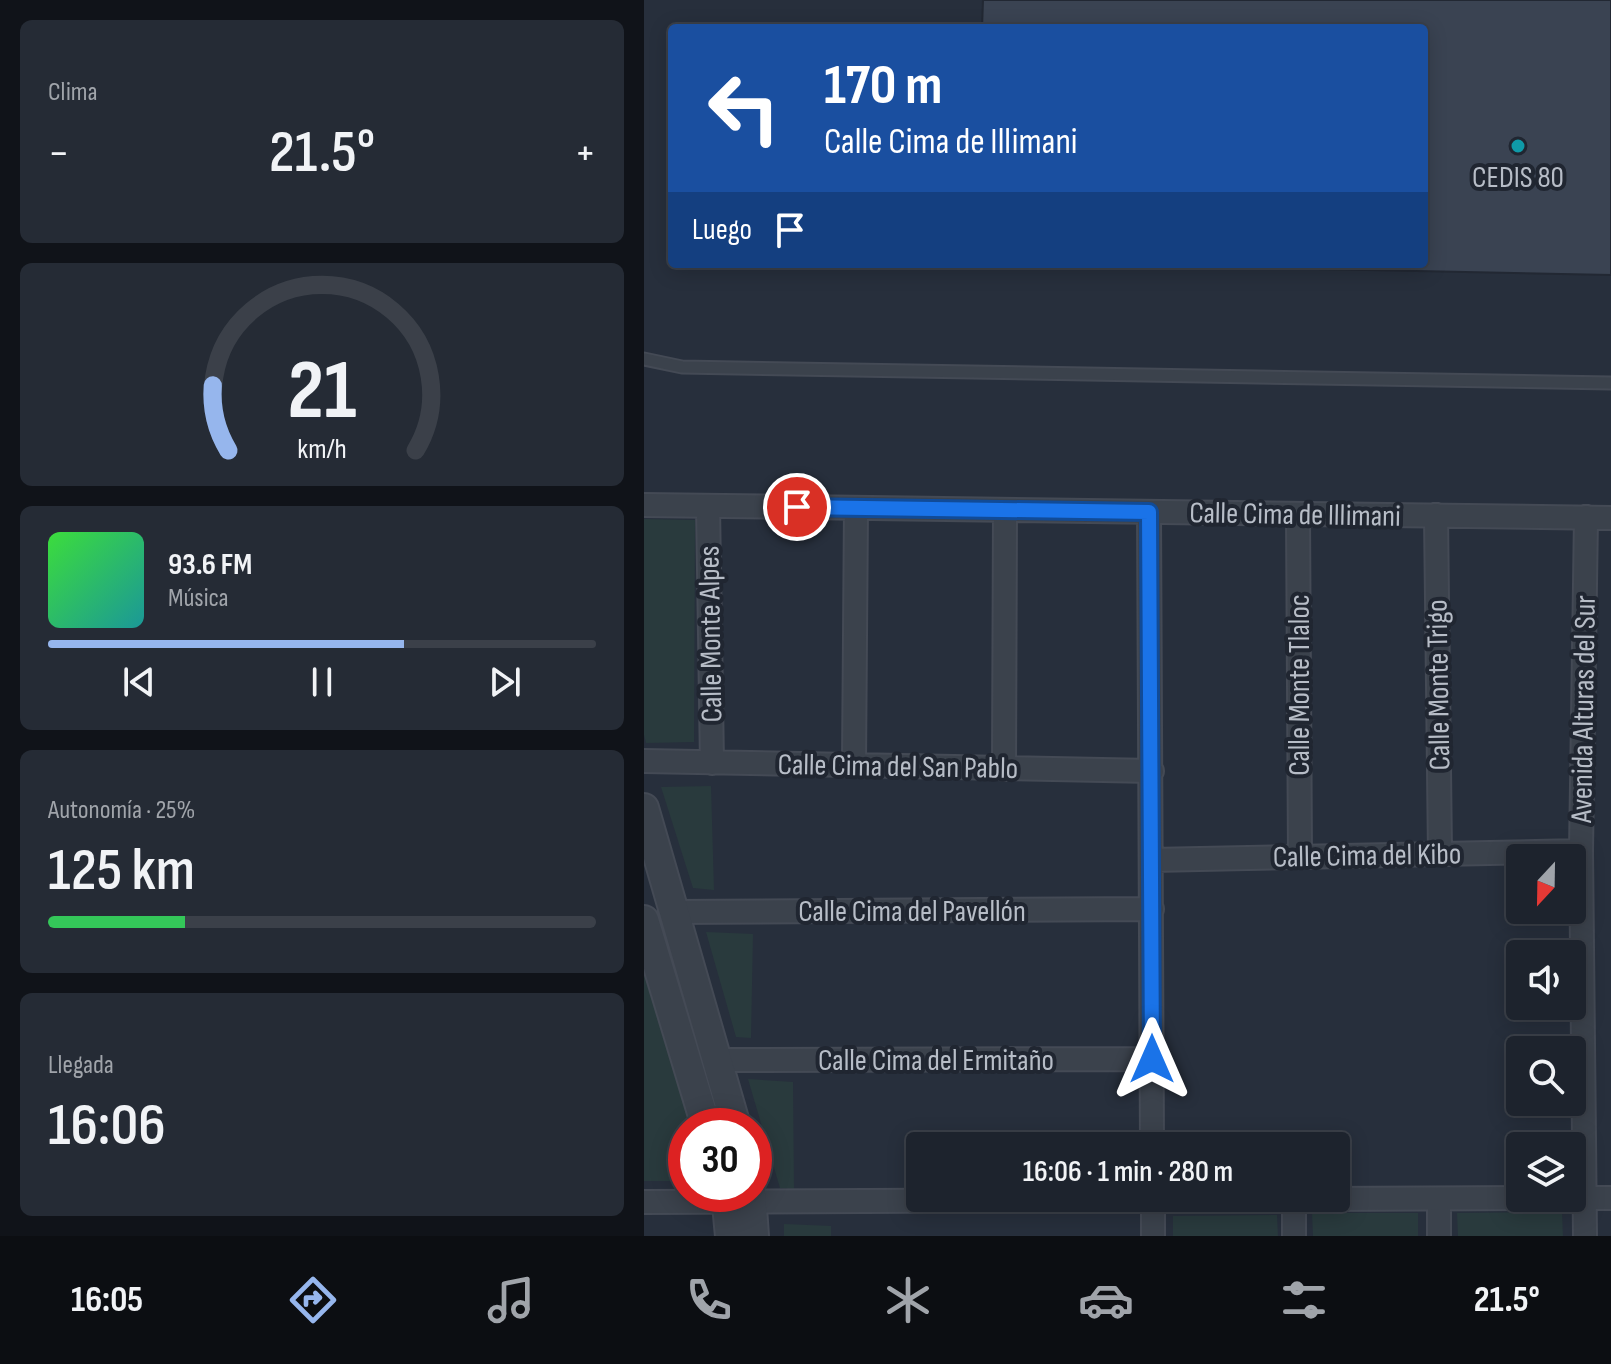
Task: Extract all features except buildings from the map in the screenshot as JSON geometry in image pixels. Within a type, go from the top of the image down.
[{"type":"street","name":"Calle Cima de Illimani","points":[[644,505],[1611,518]]},
{"type":"street","name":"Calle Monte Alpes","points":[[708,506],[712,763]]},
{"type":"street","points":[[854,765],[856,508]]},
{"type":"street","points":[[1004,769],[1005,510]]},
{"type":"street","points":[[1149,512],[1152,1132]]},
{"type":"street","name":"Calle Monte Tlaloc","points":[[1298,514],[1300,857]]},
{"type":"street","name":"Calle Monte Trigo","points":[[1436,515],[1440,854]]},
{"type":"street","name":"Avenida Alturas del Sur","points":[[1581,844],[1586,517]]},
{"type":"street","name":"Calle Cima del San Pablo","points":[[644,761],[1152,771]]},
{"type":"street","points":[[644,808],[731,1108]]},
{"type":"street","name":"Calle Cima del Kibo","points":[[1152,860],[1506,853]]},
{"type":"street","name":"Calle Cima del Pavellón","points":[[672,912],[1152,909]]},
{"type":"street","points":[[644,920],[701,1108]]},
{"type":"street","name":"Avenida Alturas del Sur","points":[[1579,1132],[1580,924]]},
{"type":"street","name":"Calle Cima del Ermitaño","points":[[719,1060],[1152,1059]]},
{"type":"street","points":[[1350,1200],[1506,1198]]},
{"type":"street","points":[[1586,1198],[1611,1198]]},
{"type":"street","points":[[772,1199],[906,1199]]},
{"type":"street","points":[[1439,1199],[1439,1236]]},
{"type":"street","points":[[644,1202],[668,1201]]},
{"type":"street","points":[[730,1236],[736,1212]]},
{"type":"street","points":[[745,1212],[754,1236]]},
{"type":"street","points":[[1153,1212],[1153,1236]]},
{"type":"street","points":[[1294,1212],[1294,1236]]},
{"type":"street","name":"Avenida Alturas del Sur","points":[[1581,1212],[1585,1236]]},
{"type":"lane","points":[[644,359],[698,368],[1611,383]]},
{"type":"shaded area","points":[[644,519],[695,520],[694,742],[646,743],[644,735]]},
{"type":"shaded area","points":[[711,786],[714,890],[693,888],[661,787]]},
{"type":"shaded area","points":[[706,932],[753,934],[751,1038],[736,1037]]},
{"type":"shaded area","points":[[644,969],[686,1108],[668,1108],[668,1181],[644,1181]]},
{"type":"shaded area","points":[[748,1079],[793,1082],[794,1189],[780,1188],[772,1161],[772,1108],[757,1108]]},
{"type":"shaded area","points":[[1562,1212],[1563,1236],[1458,1236],[1457,1213]]},
{"type":"shaded area","points":[[1312,1213],[1418,1213],[1418,1236],[1313,1236]]},
{"type":"shaded area","points":[[1277,1215],[1278,1236],[1173,1236],[1173,1216]]},
{"type":"shaded area","points":[[784,1224],[831,1226],[831,1236],[784,1236]]},
{"type":"place","name":"CEDIS 80","points":[[1518,146]]},
{"type":"route","points":[[797,507],[1149,512],[1152,1059]]}]
